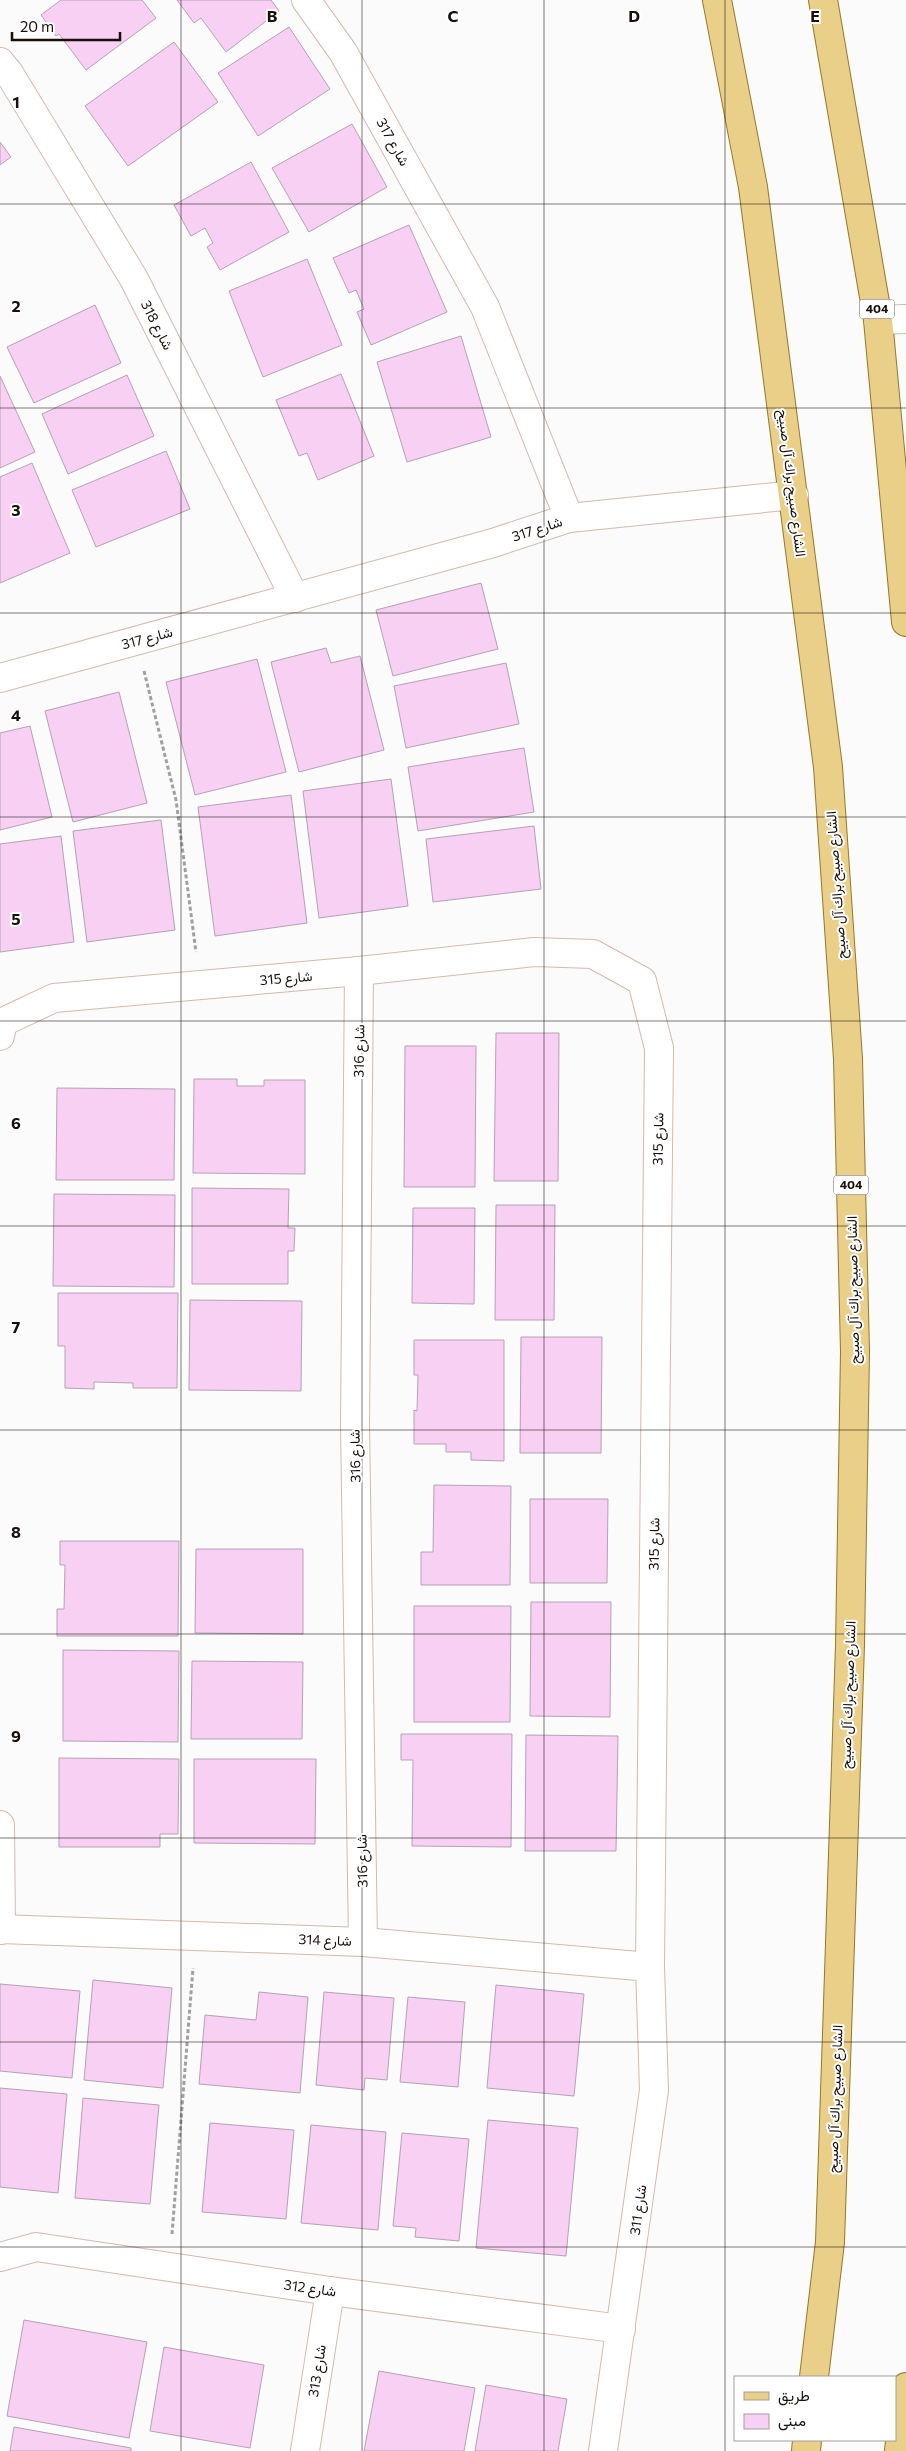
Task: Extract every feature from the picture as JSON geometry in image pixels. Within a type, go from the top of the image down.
[{"type":"main road","name":"الشارع صبيح براك آل صبيح","points":[[717,0],[753,187],[828,767],[848,1059],[855,1352],[850,1646],[830,2242],[814,2376]]},
{"type":"main road","name":"404","points":[[823,0],[878,320],[906,622]]},
{"type":"main road","points":[[900,2451],[906,2387]]},
{"type":"street","name":"شارع 317","points":[[0,678],[493,543],[569,518],[484,307],[343,52],[306,0]]},
{"type":"street","name":"شارع 318","points":[[0,62],[9,73],[134,279],[295,598]]},
{"type":"street","points":[[878,320],[906,319]]},
{"type":"street","points":[[569,518],[794,495]]},
{"type":"street","name":"شارع 315","points":[[0,1036],[3,1022],[54,998],[360,971],[534,952],[593,954],[642,981],[659,1048],[650,1968]]},
{"type":"street","name":"شارع 316","points":[[360,971],[355,1425],[363,1942]]},
{"type":"street","points":[[0,1825],[1,1930]]},
{"type":"street","name":"شارع 314","points":[[1,1930],[363,1942],[650,1968]]},
{"type":"street","name":"شارع 311","points":[[604,2451],[654,2090],[650,1968]]},
{"type":"street","name":"شارع 312","points":[[0,2256],[36,2247],[330,2291],[621,2330]]},
{"type":"street","name":"شارع 313","points":[[305,2451],[330,2291]]},
{"type":"path","points":[[137,641],[176,800],[200,985]]},
{"type":"path","points":[[169,2267],[196,1936]]},
{"type":"building","points":[[61,0],[142,0],[156,18],[86,70],[59,34],[56,36],[41,15]]},
{"type":"building","points":[[177,0],[271,0],[279,11],[226,52],[201,18],[194,23]]},
{"type":"building","points":[[289,27],[330,89],[258,136],[218,73]]},
{"type":"building","points":[[174,42],[218,102],[128,166],[85,106]]},
{"type":"building","points":[[352,124],[387,187],[309,232],[272,168]]},
{"type":"building","points":[[0,142],[11,157],[0,165]]},
{"type":"building","points":[[251,162],[289,232],[220,270],[207,247],[213,243],[205,228],[191,236],[174,205]]},
{"type":"building","points":[[409,225],[447,312],[371,345],[357,312],[364,309],[356,290],[349,293],[333,258]]},
{"type":"building","points":[[307,259],[342,345],[263,377],[229,291]]},
{"type":"building","points":[[95,305],[121,363],[34,403],[7,347]]},
{"type":"building","points":[[461,336],[491,437],[407,462],[377,362]]},
{"type":"building","points":[[341,374],[374,456],[318,480],[307,453],[299,456],[276,400]]},
{"type":"building","points":[[127,375],[154,436],[68,474],[42,414]]},
{"type":"building","points":[[0,376],[35,452],[0,468]]},
{"type":"building","points":[[166,451],[190,509],[96,547],[72,490]]},
{"type":"building","points":[[32,463],[70,553],[0,583],[0,477]]},
{"type":"building","points":[[481,583],[498,649],[393,676],[376,610]]},
{"type":"building","points":[[326,648],[331,663],[360,656],[384,750],[299,772],[271,662]]},
{"type":"building","points":[[257,659],[286,772],[195,795],[166,682]]},
{"type":"building","points":[[506,663],[519,724],[406,748],[394,686]]},
{"type":"building","points":[[119,692],[147,803],[73,822],[45,711]]},
{"type":"building","points":[[30,726],[52,817],[0,830],[0,733]]},
{"type":"building","points":[[524,748],[534,812],[418,831],[408,767]]},
{"type":"building","points":[[391,779],[408,906],[319,918],[303,791]]},
{"type":"building","points":[[291,795],[307,923],[215,936],[198,807]]},
{"type":"building","points":[[161,820],[175,930],[87,942],[73,831]]},
{"type":"building","points":[[534,826],[541,889],[433,902],[426,839]]},
{"type":"building","points":[[61,836],[74,942],[0,952],[0,844]]},
{"type":"building","points":[[496,1033],[559,1033],[558,1181],[494,1181]]},
{"type":"building","points":[[405,1046],[476,1046],[475,1187],[404,1187]]},
{"type":"building","points":[[194,1079],[237,1079],[237,1086],[264,1086],[264,1080],[305,1080],[305,1174],[193,1173]]},
{"type":"building","points":[[57,1088],[175,1089],[174,1180],[56,1180]]},
{"type":"building","points":[[192,1188],[289,1189],[288,1228],[295,1228],[294,1251],[288,1251],[288,1284],[192,1284]]},
{"type":"building","points":[[54,1194],[175,1195],[174,1287],[53,1286]]},
{"type":"building","points":[[496,1205],[555,1205],[554,1320],[495,1320]]},
{"type":"building","points":[[413,1208],[475,1208],[474,1304],[412,1303]]},
{"type":"building","points":[[58,1293],[178,1293],[177,1388],[133,1388],[133,1383],[94,1382],[94,1389],[65,1388],[65,1346],[58,1346]]},
{"type":"building","points":[[190,1300],[302,1301],[301,1391],[189,1390]]},
{"type":"building","points":[[521,1337],[602,1337],[601,1453],[520,1453]]},
{"type":"building","points":[[414,1340],[504,1340],[504,1461],[471,1460],[471,1452],[446,1452],[446,1444],[414,1444],[414,1410],[417,1411],[418,1375],[414,1375]]},
{"type":"building","points":[[434,1485],[511,1486],[510,1585],[421,1585],[421,1552],[433,1552]]},
{"type":"building","points":[[530,1499],[608,1499],[607,1583],[530,1583]]},
{"type":"building","points":[[60,1541],[179,1541],[178,1636],[57,1636],[57,1609],[64,1609],[65,1565],[60,1565]]},
{"type":"building","points":[[196,1549],[303,1549],[303,1634],[195,1633]]},
{"type":"building","points":[[531,1602],[611,1602],[610,1717],[530,1716]]},
{"type":"building","points":[[414,1606],[511,1606],[510,1722],[414,1722]]},
{"type":"building","points":[[63,1650],[179,1651],[178,1742],[63,1741]]},
{"type":"building","points":[[192,1661],[303,1662],[302,1739],[191,1739]]},
{"type":"building","points":[[401,1734],[512,1734],[511,1847],[412,1846],[413,1760],[401,1760]]},
{"type":"building","points":[[526,1735],[618,1736],[616,1851],[525,1851]]},
{"type":"building","points":[[59,1758],[179,1759],[178,1834],[160,1834],[160,1847],[59,1847]]},
{"type":"building","points":[[194,1759],[316,1759],[315,1844],[194,1843]]},
{"type":"building","points":[[93,1980],[172,1988],[163,2088],[84,2080]]},
{"type":"building","points":[[0,1984],[80,1991],[72,2078],[0,2071]]},
{"type":"building","points":[[496,1985],[584,1994],[574,2096],[487,2088]]},
{"type":"building","points":[[259,1992],[308,1997],[300,2093],[199,2084],[205,2015],[256,2020]]},
{"type":"building","points":[[324,1992],[394,1998],[387,2080],[365,2078],[364,2090],[316,2085]]},
{"type":"building","points":[[408,1997],[465,2002],[458,2087],[400,2082]]},
{"type":"building","points":[[0,2088],[67,2094],[58,2193],[0,2187]]},
{"type":"building","points":[[83,2098],[159,2105],[150,2204],[75,2198]]},
{"type":"building","points":[[488,2120],[578,2128],[566,2256],[476,2248]]},
{"type":"building","points":[[210,2123],[294,2130],[286,2219],[202,2212]]},
{"type":"building","points":[[311,2125],[386,2132],[378,2230],[301,2223]]},
{"type":"building","points":[[402,2133],[469,2139],[459,2241],[415,2237],[416,2228],[393,2226]]},
{"type":"building","points":[[24,2320],[147,2342],[129,2438],[7,2416]]},
{"type":"building","points":[[164,2347],[264,2365],[250,2448],[150,2431]]},
{"type":"building","points":[[379,2371],[475,2388],[464,2451],[364,2451]]},
{"type":"building","points":[[486,2385],[567,2399],[558,2451],[475,2451]]},
{"type":"building","points":[[14,2427],[131,2448],[131,2451],[10,2451]]}]
